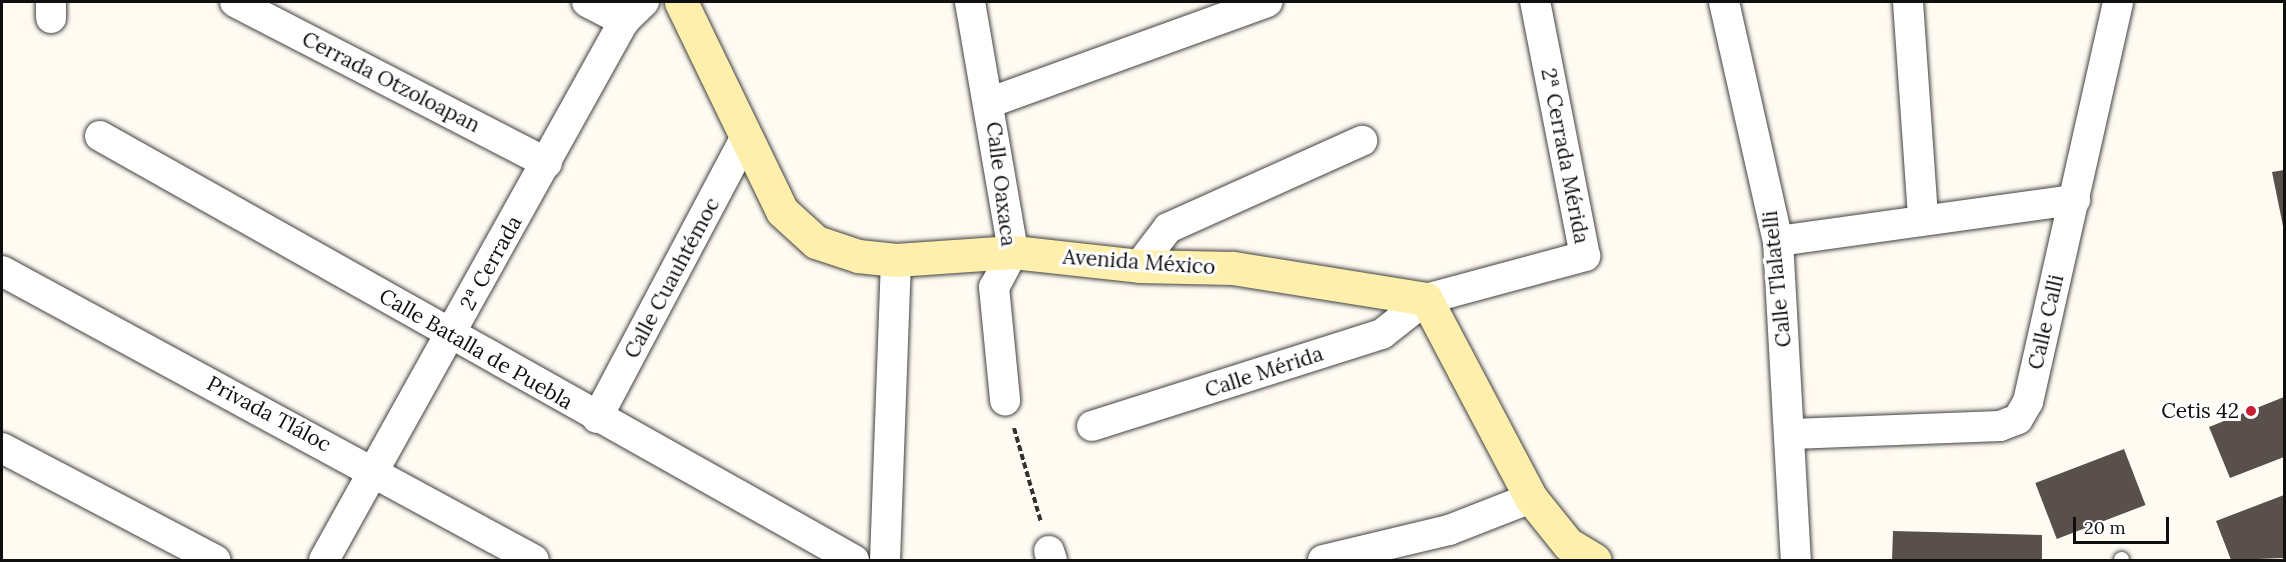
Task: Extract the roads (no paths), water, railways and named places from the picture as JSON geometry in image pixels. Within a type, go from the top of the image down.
[{"type":"street","name":"Cerrada Otzoloapan","points":[[236,2],[547,163]]},
{"type":"street","points":[[587,2],[634,11]]},
{"type":"street","name":"Avenida México","points":[[681,2],[783,211],[816,242],[858,256],[896,260],[1013,252],[1139,266],[1233,268],[1426,299]]},
{"type":"street","name":"Calle Oaxaca","points":[[970,2],[991,102],[1013,252],[994,287],[1005,400]]},
{"type":"street","points":[[991,102],[1267,2]]},
{"type":"street","name":"2ª Cerrada Mérida","points":[[1426,299],[1585,256],[1535,2]]},
{"type":"street","name":"Calle Tlalatelli","points":[[1724,2],[1778,241],[1792,434],[1796,561]]},
{"type":"street","points":[[1908,2],[1923,218]]},
{"type":"street","name":"Calle Calli","points":[[1792,434],[2000,426],[2018,419],[2028,402],[2118,2]]},
{"type":"street","name":"2ª Cerrada","points":[[324,561],[634,11]]},
{"type":"street","name":"Calle Batalla de Puebla","points":[[100,136],[854,561]]},
{"type":"street","name":"Calle Cuauhtémoc","points":[[597,418],[746,137]]},
{"type":"street","points":[[1139,266],[1168,228],[1362,141]]},
{"type":"street","points":[[1778,241],[1923,218],[2075,200]]},
{"type":"street","points":[[885,561],[896,260]]},
{"type":"street","name":"Privada Tláloc","points":[[2,271],[376,472],[534,561]]},
{"type":"street","points":[[1426,299],[1531,498],[1568,544],[1595,561]]},
{"type":"street","name":"Calle Mérida","points":[[1092,426],[1382,334],[1426,299]]},
{"type":"street","points":[[2,448],[215,561]]},
{"type":"street","points":[[1323,561],[1449,530],[1531,498]]},
{"type":"place","name":"Cetis 42","points":[[2251,411]]}]
